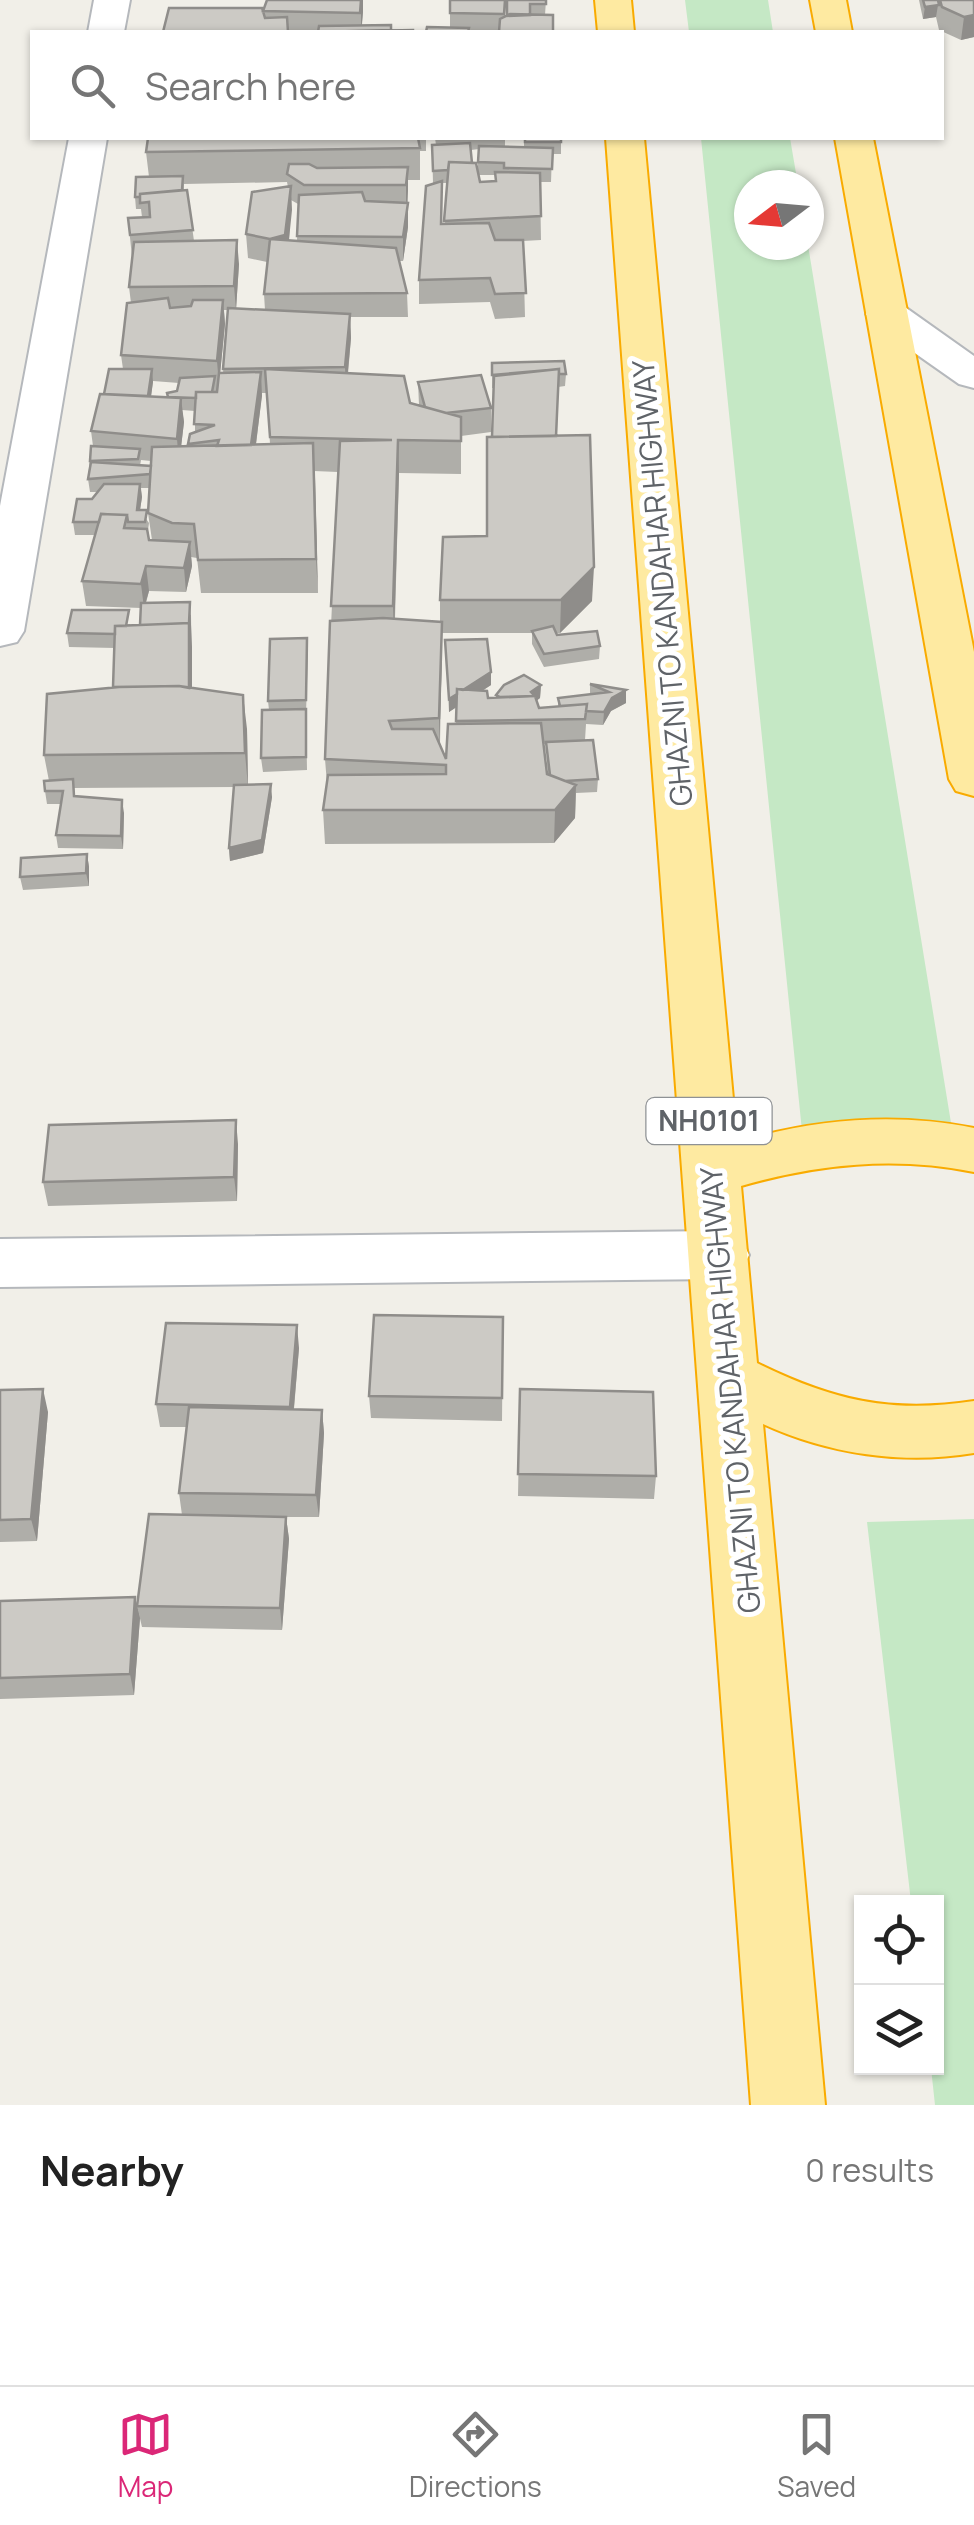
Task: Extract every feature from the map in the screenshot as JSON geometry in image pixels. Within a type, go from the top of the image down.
[{"type":"highway","points":[[614,0],[616,30]]},
{"type":"highway","points":[[828,0],[834,30]]},
{"type":"highway","name":"GHAZNI TO KANDAHAR HIGHWAY","points":[[625,140],[788,2105]]},
{"type":"highway","points":[[854,140],[974,779]]},
{"type":"highway","points":[[713,1172],[777,1152],[865,1139],[974,1150]]},
{"type":"highway","points":[[730,1378],[805,1414],[876,1428],[958,1431],[974,1427]]},
{"type":"street","points":[[106,30],[112,0]]},
{"type":"street","points":[[0,631],[88,140]]},
{"type":"street","points":[[887,314],[974,375]]},
{"type":"street","points":[[0,1264],[720,1255]]},
{"type":"green space","points":[[685,0],[768,0],[773,30],[689,30]]},
{"type":"green space","points":[[701,140],[790,140],[795,170],[734,170],[734,260],[810,260],[952,1129],[802,1131]]},
{"type":"green space","points":[[974,1519],[974,2105],[935,2105],[932,2075],[944,2075],[944,1895],[910,1895],[867,1522]]},
{"type":"building","points":[[267,0],[361,0],[360,13],[263,11]]},
{"type":"building","points":[[450,0],[505,0],[504,14],[450,13]]},
{"type":"building","points":[[507,0],[546,0],[546,4],[530,4],[530,15],[507,16]]},
{"type":"building","points":[[923,0],[938,0],[939,5],[925,7]]},
{"type":"building","points":[[940,0],[974,0],[974,15],[964,17],[942,7]]},
{"type":"building","points":[[169,8],[262,8],[265,18],[287,17],[288,30],[164,30]]},
{"type":"building","points":[[510,14],[553,15],[553,30],[499,30],[500,19]]},
{"type":"building","points":[[391,25],[391,30],[318,30],[319,26]]},
{"type":"building","points":[[427,27],[469,28],[468,30],[426,30]]},
{"type":"building","points":[[148,140],[418,140],[420,148],[146,152]]},
{"type":"building","points":[[525,140],[561,140],[561,142]]},
{"type":"building","points":[[470,143],[472,163],[449,162],[448,170],[433,171],[432,145]]},
{"type":"building","points":[[479,146],[553,148],[552,169],[504,168],[504,163],[478,162]]},
{"type":"building","points":[[449,162],[476,163],[480,182],[496,181],[495,172],[540,173],[541,216],[444,221]]},
{"type":"building","points":[[289,164],[317,168],[408,167],[406,185],[304,185],[287,174]]},
{"type":"building","points":[[183,176],[182,190],[135,197],[136,177]]},
{"type":"building","points":[[442,181],[441,224],[489,223],[495,240],[523,240],[526,293],[495,294],[490,278],[419,280],[426,186]]},
{"type":"building","points":[[291,186],[285,235],[270,239],[246,234],[252,192]]},
{"type":"building","points":[[187,190],[193,230],[130,235],[128,218],[150,217],[149,202],[140,203],[140,194]]},
{"type":"building","points":[[362,192],[365,201],[408,203],[403,237],[297,236],[299,195]]},
{"type":"building","points":[[270,239],[396,248],[407,293],[264,294]]},
{"type":"building","points":[[237,240],[234,286],[129,287],[134,242]]},
{"type":"building","points":[[168,298],[170,308],[191,306],[193,300],[223,300],[217,361],[121,355],[127,303]]},
{"type":"building","points":[[228,308],[350,314],[345,367],[223,369]]},
{"type":"building","points":[[564,361],[566,374],[559,374],[559,369],[492,375],[492,363]]},
{"type":"building","points":[[109,369],[152,369],[148,396],[104,394]]},
{"type":"building","points":[[265,369],[404,376],[410,403],[461,417],[461,441],[398,440],[393,606],[331,606],[340,441],[392,440],[270,437]]},
{"type":"building","points":[[559,369],[556,436],[492,437],[494,376]]},
{"type":"building","points":[[261,372],[251,445],[217,446],[219,440],[188,444],[190,434],[215,425],[194,424],[196,392],[217,392],[219,373]]},
{"type":"building","points":[[481,375],[491,408],[446,413],[425,407],[418,382]]},
{"type":"building","points":[[215,376],[212,392],[196,392],[196,398],[168,397],[167,393],[177,391],[180,378]]},
{"type":"building","points":[[100,394],[181,398],[177,439],[91,431]]},
{"type":"building","points":[[590,435],[594,567],[561,600],[440,600],[443,537],[487,536],[487,437]]},
{"type":"building","points":[[313,443],[316,559],[198,560],[194,524],[172,523],[148,513],[152,447]]},
{"type":"building","points":[[91,446],[140,449],[138,459],[90,461]]},
{"type":"building","points":[[91,462],[151,466],[150,474],[88,479]]},
{"type":"building","points":[[104,484],[140,484],[137,510],[147,510],[145,522],[128,522],[127,515],[101,514],[99,522],[73,522],[77,499],[92,499]]},
{"type":"building","points":[[101,514],[127,515],[124,528],[147,529],[149,540],[190,542],[184,568],[146,566],[141,584],[82,581]]},
{"type":"building","points":[[190,602],[189,623],[140,625],[141,603]]},
{"type":"building","points":[[72,610],[129,610],[126,626],[115,626],[115,634],[67,633]]},
{"type":"building","points":[[383,618],[442,622],[439,718],[389,721],[392,729],[433,729],[446,759],[448,724],[541,723],[547,774],[576,785],[555,810],[323,810],[328,775],[446,774],[446,765],[325,759],[330,621]]},
{"type":"building","points":[[189,623],[189,688],[113,687],[115,626]]},
{"type":"building","points":[[553,626],[557,635],[597,631],[600,646],[544,654],[532,631]]},
{"type":"building","points":[[307,638],[306,700],[268,701],[270,639]]},
{"type":"building","points":[[487,639],[491,672],[463,690],[457,689],[457,694],[449,699],[445,640]]},
{"type":"building","points":[[524,675],[541,685],[531,692],[535,696],[496,695],[504,685]]},
{"type":"building","points":[[590,684],[626,690],[612,698],[604,712],[586,711],[587,704],[560,706],[558,698],[609,692]]},
{"type":"building","points":[[179,686],[243,695],[245,753],[44,755],[47,694]]},
{"type":"building","points":[[457,689],[487,691],[488,698],[535,696],[539,708],[587,704],[585,719],[456,721]]},
{"type":"building","points":[[306,709],[306,757],[261,758],[262,710]]},
{"type":"building","points":[[593,740],[598,779],[565,781],[550,775],[546,742]]},
{"type":"building","points":[[73,779],[74,796],[122,800],[121,836],[56,835],[63,791],[45,791],[44,781]]},
{"type":"building","points":[[271,784],[262,840],[229,848],[234,785]]},
{"type":"building","points":[[87,854],[86,873],[20,877],[21,858]]},
{"type":"building","points":[[236,1120],[234,1177],[43,1182],[49,1125]]},
{"type":"building","points":[[374,1315],[503,1317],[502,1398],[369,1396]]},
{"type":"building","points":[[166,1323],[297,1325],[290,1407],[156,1404]]},
{"type":"building","points":[[43,1389],[31,1519],[0,1520],[0,1390]]},
{"type":"building","points":[[520,1389],[653,1392],[656,1476],[518,1474]]},
{"type":"building","points":[[189,1407],[322,1410],[316,1495],[179,1493]]},
{"type":"building","points":[[149,1514],[286,1517],[280,1608],[137,1606]]},
{"type":"building","points":[[135,1597],[130,1674],[0,1678],[0,1601]]}]
